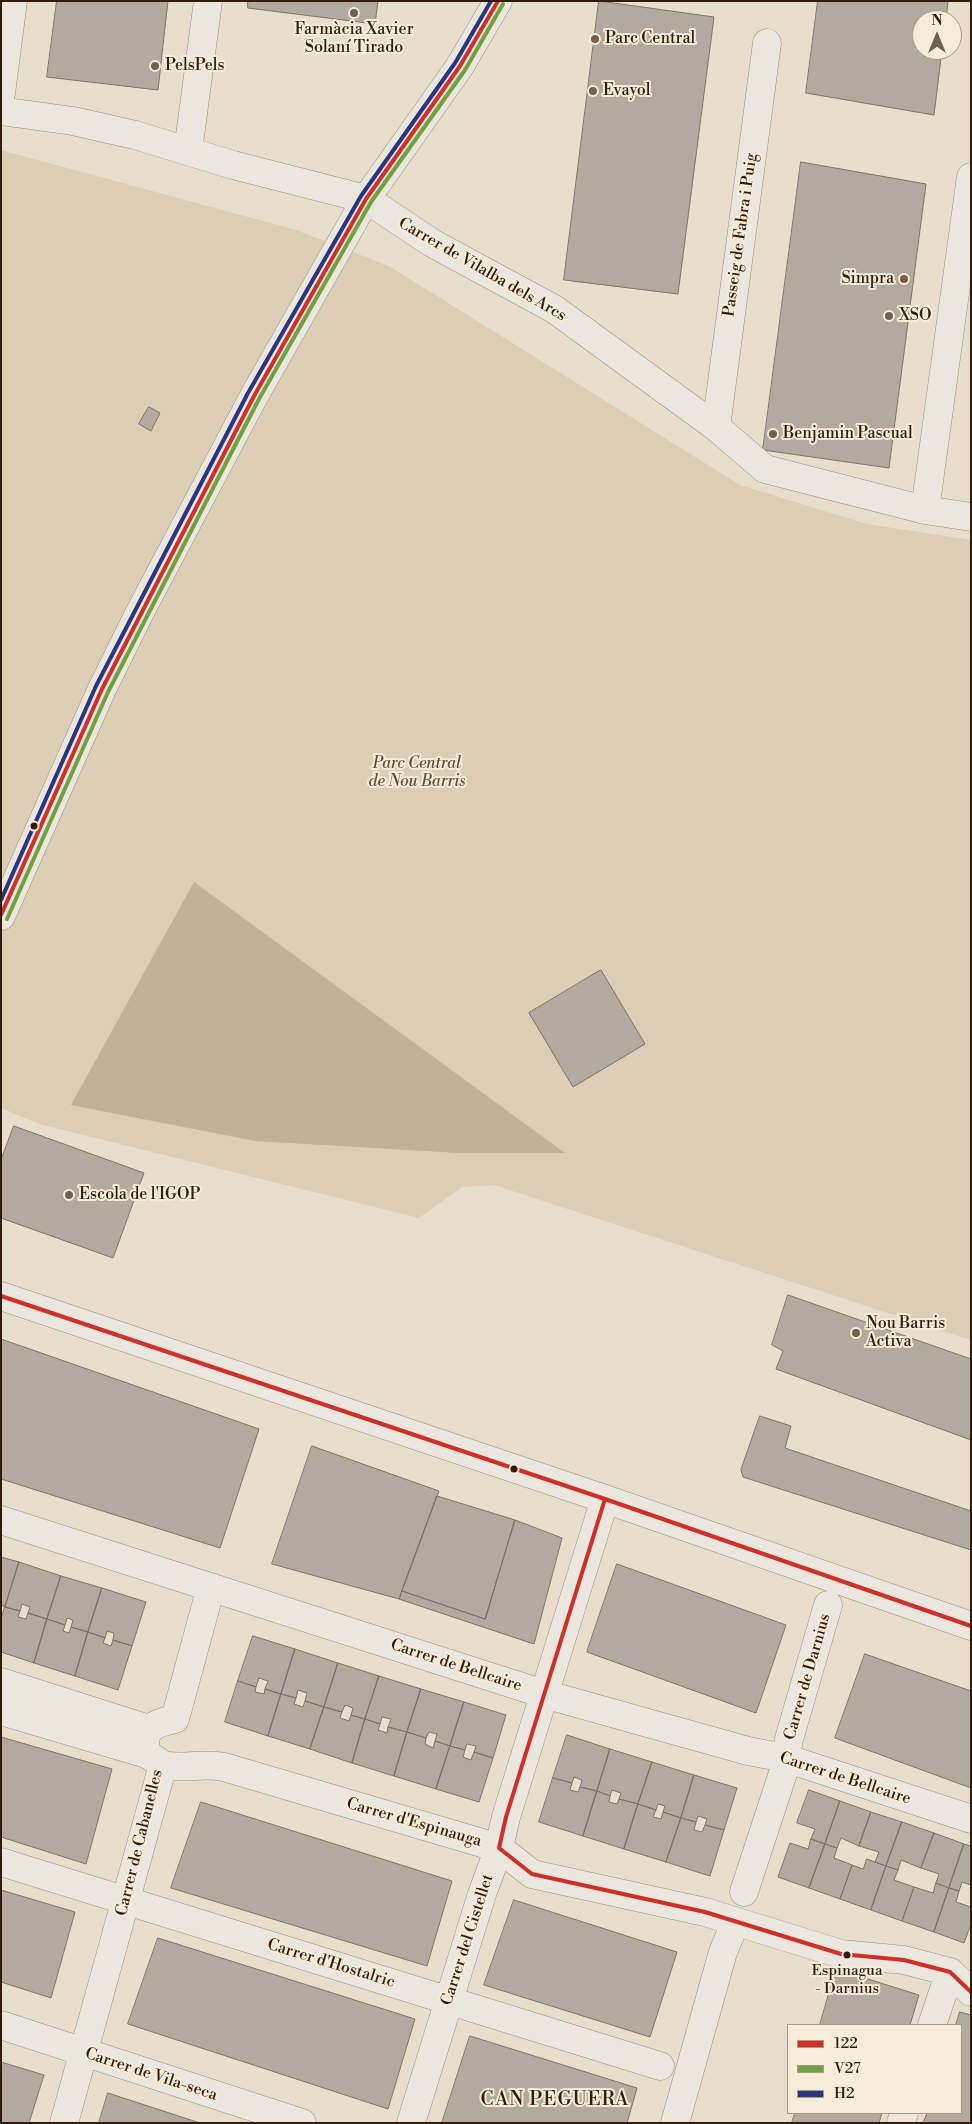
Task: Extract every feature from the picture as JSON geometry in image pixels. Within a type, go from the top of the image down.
[{"type":"street","points":[[1,93],[13,1]]},
{"type":"street","points":[[188,151],[208,1]]},
{"type":"street","points":[[1,916],[98,698],[140,612],[254,396],[366,199],[460,66],[498,1]]},
{"type":"street","name":"Passeig de Fabra i Puig","points":[[716,427],[767,43]]},
{"type":"street","name":"Carrer de Vilalba dels Arcs","points":[[1,111],[73,121],[135,135],[366,199],[432,243],[554,309],[716,427],[765,469],[925,510],[971,516]]},
{"type":"street","points":[[925,510],[971,177]]},
{"type":"street","points":[[1,1296],[604,1499],[971,1626]]},
{"type":"street","name":"Carrer del Cistellet","points":[[411,2123],[498,1848],[604,1499]]},
{"type":"street","name":"Carrer de Bellcaire","points":[[1,1520],[544,1694],[748,1751],[785,1758],[971,1819]]},
{"type":"street","points":[[153,1749],[159,1722],[175,1719],[211,1587]]},
{"type":"street","name":"Carrer de Darnius","points":[[744,1892],[782,1773],[828,1606]]},
{"type":"street","name":"Carrer d'Espinauga","points":[[1,1682],[153,1749],[179,1769],[209,1764],[224,1767],[498,1848],[532,1874],[706,1912],[841,1954],[904,1960],[965,1985]]},
{"type":"street","name":"Carrer d'Espinauga","points":[[1,1711],[153,1749]]},
{"type":"street","name":"Carrer de Cabanelles","points":[[64,2123],[126,1899],[153,1749]]},
{"type":"street","name":"Carrer d'Hostalric","points":[[1,1862],[126,1899],[660,2066]]},
{"type":"street","points":[[675,2123],[723,1952],[731,1934]]},
{"type":"street","points":[[933,2024],[965,1985]]},
{"type":"street","name":"Carrer de Vila-seca","points":[[1,2025],[302,2123]]},
{"type":"green space","name":"Parc Central de Nou Barris","points":[[1,150],[296,230],[389,266],[740,485],[867,524],[971,540],[971,1340],[494,1185],[462,1187],[419,1218],[39,1124],[1,1108]]},
{"type":"shaded area","points":[[194,882],[565,1153],[459,1153],[255,1141],[71,1105]]},
{"type":"building","points":[[57,1],[168,1],[158,90],[47,77]]},
{"type":"building","points":[[248,1],[378,1],[375,24],[248,8]]},
{"type":"building","points":[[599,1],[714,17],[678,294],[564,280]]},
{"type":"building","points":[[818,1],[948,1],[947,10],[912,10],[912,60],[941,60],[934,115],[806,93]]},
{"type":"building","points":[[801,162],[926,184],[889,468],[763,450]]},
{"type":"building","points":[[149,407],[160,413],[151,431],[139,424]]},
{"type":"building","points":[[601,970],[645,1044],[573,1087],[529,1013]]},
{"type":"building","name":"Escola de l'IGOP","points":[[14,1126],[144,1173],[113,1258],[1,1218],[1,1160]]},
{"type":"building","points":[[788,1295],[971,1359],[971,1440],[776,1369],[783,1351],[772,1345]]},
{"type":"building","points":[[1,1339],[259,1429],[220,1548],[1,1479]]},
{"type":"building","points":[[760,1416],[791,1426],[785,1448],[971,1511],[971,1550],[743,1477],[741,1470]]},
{"type":"building","points":[[312,1446],[439,1491],[399,1599],[272,1564]]},
{"type":"building","points":[[437,1496],[515,1520],[485,1619],[402,1591]]},
{"type":"building","points":[[515,1520],[562,1538],[534,1644],[399,1599],[402,1591],[485,1619]]},
{"type":"building","points":[[1,1557],[19,1562],[5,1607],[1,1605]]},
{"type":"building","points":[[19,1562],[61,1576],[47,1619],[28,1613],[30,1607],[22,1604],[20,1611],[5,1607]]},
{"type":"building","points":[[617,1564],[786,1625],[756,1713],[587,1652]]},
{"type":"building","points":[[61,1576],[102,1588],[88,1632],[71,1627],[73,1620],[67,1618],[65,1625],[47,1619]]},
{"type":"building","points":[[102,1588],[146,1602],[132,1646],[113,1640],[114,1633],[107,1631],[105,1638],[88,1632]]},
{"type":"building","points":[[5,1607],[20,1611],[18,1617],[26,1619],[28,1613],[47,1619],[34,1663],[1,1652],[1,1619]]},
{"type":"building","points":[[47,1619],[65,1625],[63,1631],[69,1633],[71,1627],[88,1632],[75,1676],[34,1663]]},
{"type":"building","points":[[88,1632],[105,1638],[103,1643],[111,1646],[113,1640],[132,1646],[118,1690],[75,1676]]},
{"type":"building","points":[[253,1636],[295,1649],[281,1694],[265,1689],[268,1681],[259,1678],[256,1687],[238,1681]]},
{"type":"building","points":[[295,1649],[338,1663],[324,1707],[305,1701],[307,1693],[298,1690],[296,1698],[281,1694]]},
{"type":"building","points":[[865,1654],[971,1691],[971,1788],[835,1738]]},
{"type":"building","points":[[338,1663],[379,1676],[365,1719],[351,1715],[353,1708],[345,1705],[342,1712],[324,1707]]},
{"type":"building","points":[[379,1676],[421,1689],[407,1732],[388,1727],[391,1719],[382,1717],[380,1724],[365,1719]]},
{"type":"building","points":[[238,1681],[256,1687],[255,1692],[264,1694],[265,1689],[281,1694],[268,1736],[225,1722]]},
{"type":"building","points":[[421,1689],[464,1702],[450,1746],[435,1741],[437,1734],[429,1732],[426,1738],[407,1732]]},
{"type":"building","points":[[281,1694],[296,1698],[294,1704],[303,1707],[305,1701],[324,1707],[310,1749],[268,1736]]},
{"type":"building","points":[[464,1702],[506,1715],[493,1758],[474,1752],[476,1746],[467,1744],[465,1750],[450,1746]]},
{"type":"building","points":[[324,1707],[342,1712],[340,1718],[349,1721],[351,1715],[365,1719],[352,1763],[310,1749]]},
{"type":"building","points":[[365,1719],[380,1724],[378,1730],[387,1733],[388,1727],[407,1732],[394,1776],[352,1763]]},
{"type":"building","points":[[407,1732],[426,1738],[425,1744],[433,1748],[435,1741],[450,1746],[436,1789],[394,1776]]},
{"type":"building","points":[[567,1735],[610,1749],[597,1791],[580,1787],[582,1780],[574,1777],[572,1783],[553,1778]]},
{"type":"building","points":[[1,1737],[112,1769],[86,1864],[1,1837]]},
{"type":"building","points":[[450,1746],[465,1750],[463,1757],[471,1760],[474,1752],[493,1758],[479,1802],[436,1789]]},
{"type":"building","points":[[610,1749],[652,1762],[638,1804],[619,1799],[621,1793],[612,1790],[610,1796],[597,1791]]},
{"type":"building","points":[[652,1762],[694,1775],[681,1818],[663,1812],[665,1806],[658,1804],[656,1810],[638,1804]]},
{"type":"building","points":[[694,1775],[737,1788],[724,1830],[705,1825],[707,1819],[698,1816],[696,1822],[681,1818]]},
{"type":"building","points":[[553,1778],[572,1783],[570,1790],[578,1792],[580,1787],[597,1791],[583,1836],[539,1822]]},
{"type":"building","points":[[809,1790],[840,1801],[825,1844],[811,1839],[815,1829],[797,1823]]},
{"type":"building","points":[[597,1791],[610,1796],[609,1802],[617,1804],[619,1799],[638,1804],[624,1849],[583,1836]]},
{"type":"building","points":[[840,1801],[871,1812],[859,1846],[841,1838],[837,1848],[825,1844]]},
{"type":"building","points":[[201,1802],[452,1881],[427,1966],[171,1888]]},
{"type":"building","points":[[638,1804],[656,1810],[653,1817],[661,1819],[663,1812],[681,1818],[666,1862],[624,1849]]},
{"type":"building","points":[[871,1812],[902,1822],[886,1866],[875,1862],[879,1852],[859,1846]]},
{"type":"building","points":[[681,1818],[696,1822],[694,1830],[702,1832],[705,1825],[724,1830],[710,1876],[666,1862]]},
{"type":"building","points":[[902,1822],[934,1833],[921,1868],[901,1860],[898,1870],[886,1866]]},
{"type":"building","points":[[934,1833],[964,1844],[949,1888],[936,1883],[939,1874],[921,1868]]},
{"type":"building","points":[[811,1839],[825,1844],[809,1888],[778,1877],[790,1843],[808,1849]]},
{"type":"building","points":[[825,1844],[837,1848],[834,1858],[852,1865],[840,1899],[809,1888]]},
{"type":"building","points":[[964,1844],[971,1846],[971,1885],[962,1882],[959,1891],[949,1888]]},
{"type":"building","points":[[867,1859],[886,1866],[871,1910],[840,1899],[852,1865],[863,1869]]},
{"type":"building","points":[[886,1866],[898,1870],[894,1880],[914,1887],[902,1921],[871,1910]]},
{"type":"building","points":[[936,1883],[949,1888],[934,1932],[902,1921],[914,1887],[933,1893]]},
{"type":"building","points":[[949,1888],[959,1891],[956,1902],[971,1907],[971,1924],[964,1943],[934,1932]]},
{"type":"building","points":[[1,1890],[75,1912],[51,1998],[1,1982]]},
{"type":"building","points":[[514,1900],[677,1952],[650,2037],[484,1985]]},
{"type":"building","points":[[158,1938],[415,2019],[388,2109],[128,2024]]},
{"type":"building","points":[[836,1969],[919,1995],[910,2024],[820,2024]]},
{"type":"building","points":[[960,2012],[971,2015],[971,2123],[923,2123],[927,2114],[962,2114],[962,2024],[956,2024]]},
{"type":"building","points":[[470,2036],[637,2088],[627,2123],[442,2123]]},
{"type":"building","points":[[1,2062],[44,2075],[29,2123],[1,2123]]},
{"type":"building","points":[[108,2093],[200,2123],[99,2123]]},
{"type":"building","points":[[795,2114],[882,2114],[879,2123],[792,2123]]},
{"type":"transit line","name":"H2","points":[[1,900],[96,686],[248,393],[361,196],[455,63],[491,1]]},
{"type":"transit line","name":"122","points":[[1,915],[102,689],[254,396],[366,199],[460,66],[498,1]]},
{"type":"transit line","name":"V27","points":[[7,919],[108,692],[259,399],[371,202],[465,70],[503,4]]},
{"type":"transit line","name":"122","points":[[1,1296],[605,1499],[971,1626]]},
{"type":"transit line","name":"122","points":[[605,1499],[506,1817],[499,1848],[532,1874],[705,1912],[841,1954],[904,1960],[950,1972],[971,1992]]},
{"type":"place","name":"Farmàcia Xavier Solaní Tirado","points":[[354,13]]},
{"type":"place","name":"Parc Central","points":[[595,39]]},
{"type":"place","name":"PelsPels","points":[[155,66]]},
{"type":"place","name":"Evayol","points":[[593,91]]},
{"type":"place","name":"Simpra","points":[[904,279]]},
{"type":"place","name":"XSO","points":[[889,316]]},
{"type":"place","name":"Benjamin Pascual","points":[[773,434]]},
{"type":"place","name":"Escola de l'IGOP","points":[[69,1195]]},
{"type":"place","name":"Nou Barris Activa","points":[[856,1333]]},
{"type":"place","name":"Espinagua - Darnius","points":[[847,1955]]},
{"type":"district","name":"CAN PEGUERA","points":[[555,2100]]}]
